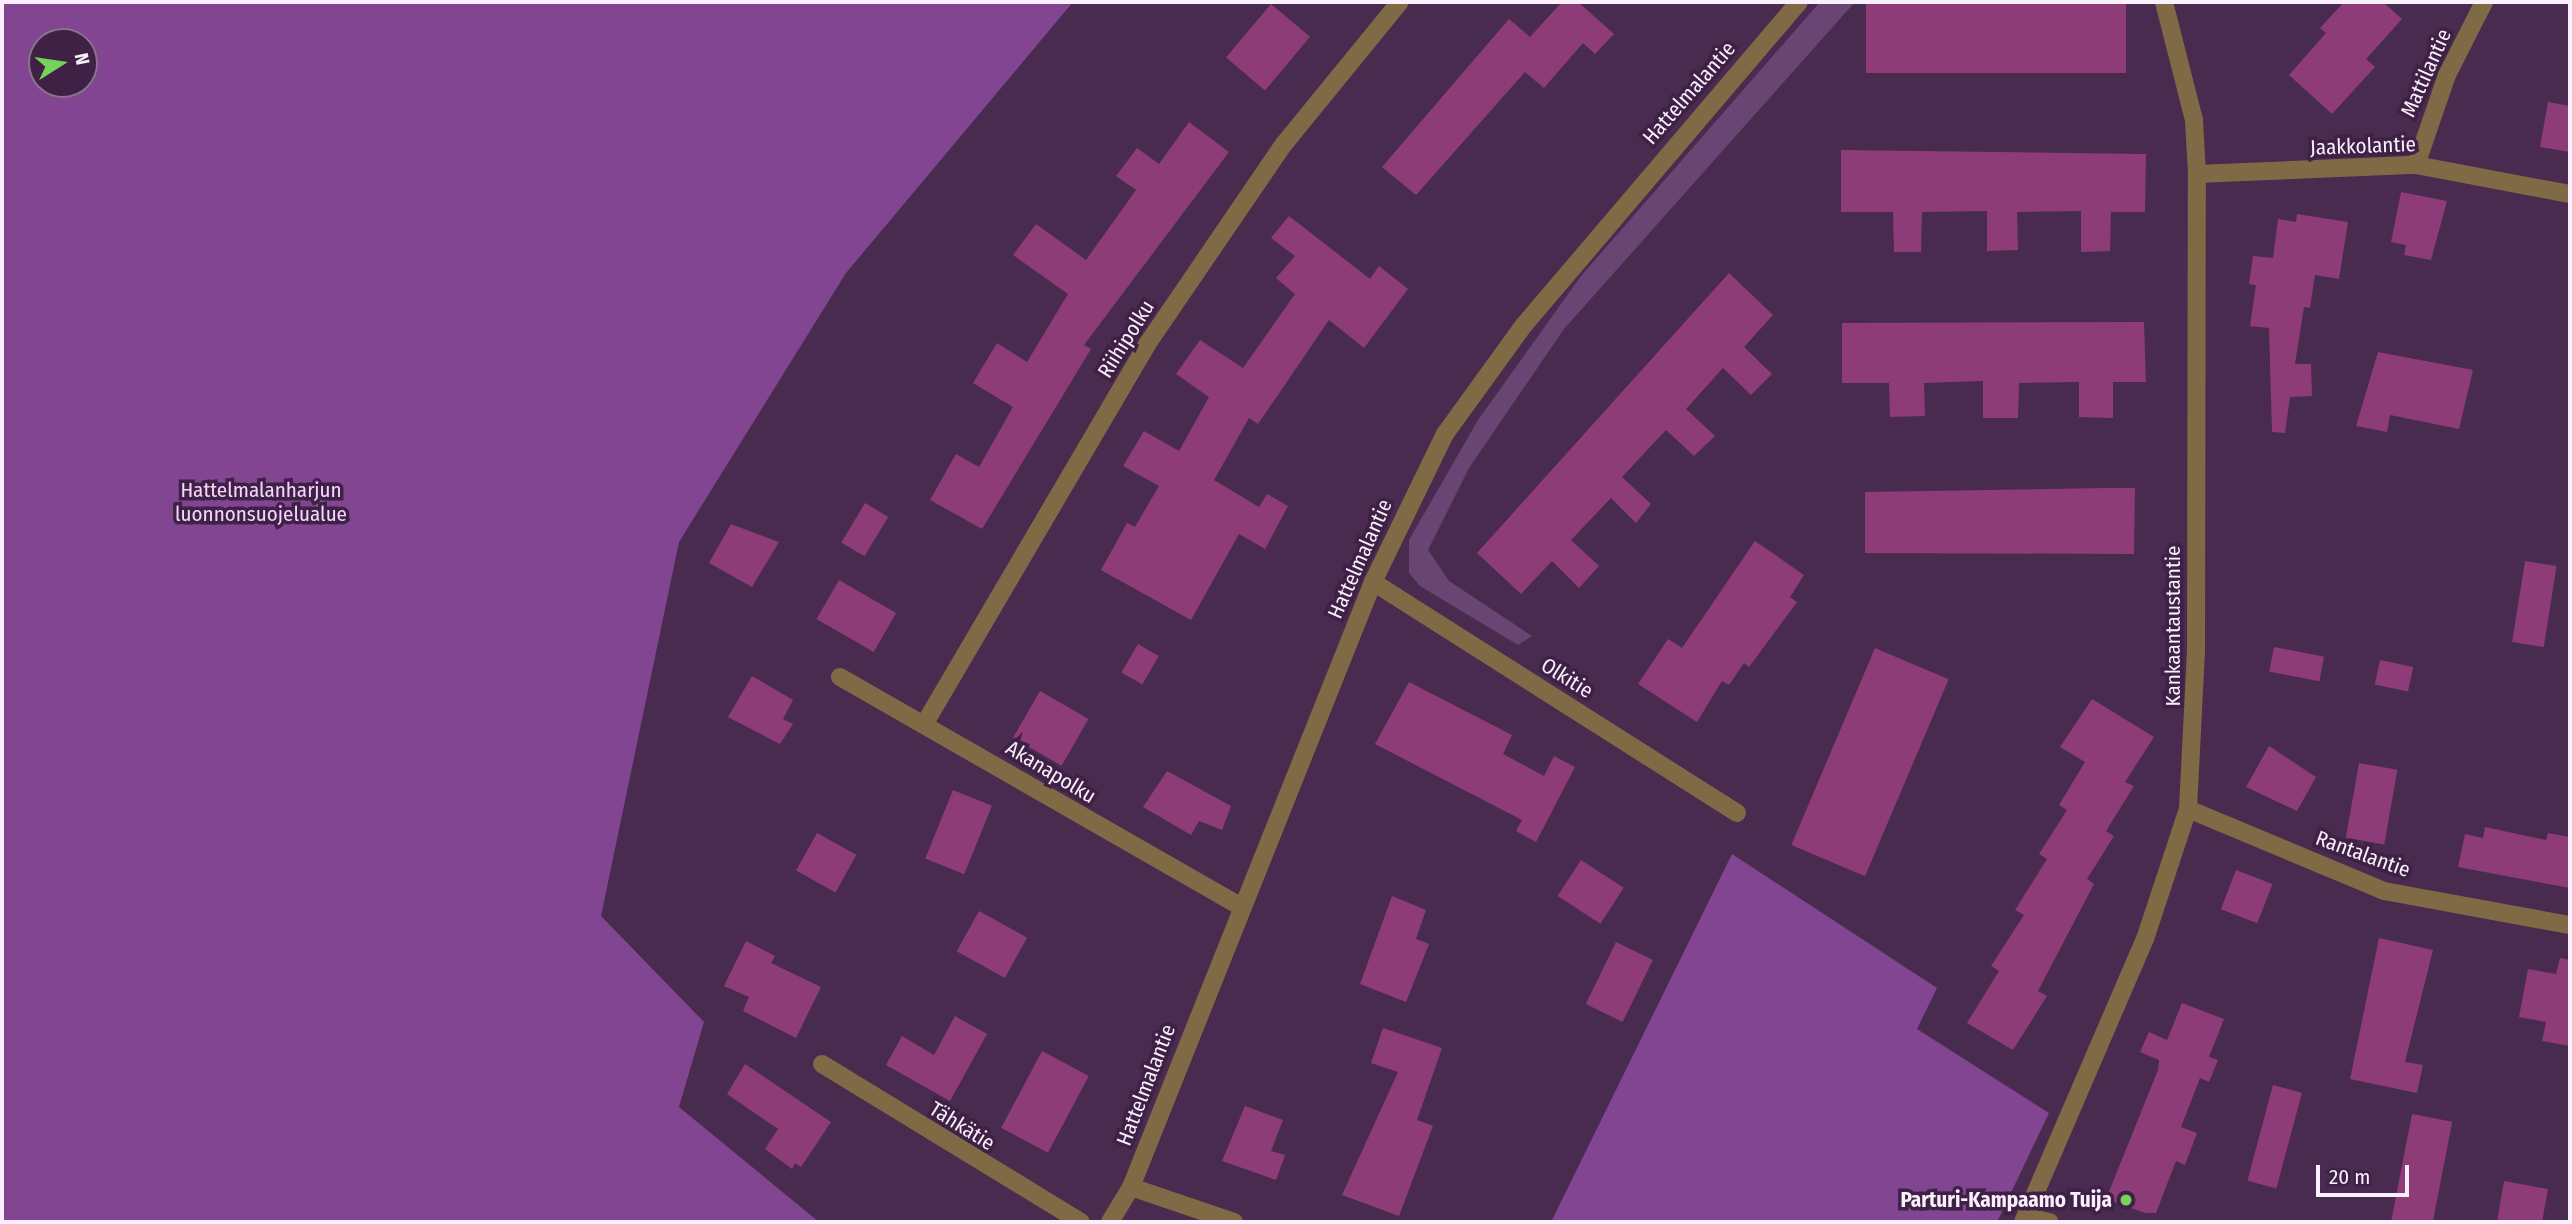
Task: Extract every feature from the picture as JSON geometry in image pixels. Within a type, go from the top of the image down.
[{"type":"street","name":"Riihipolku","points":[[925,723],[1148,342],[1284,144],[1400,2]]},
{"type":"street","name":"Hattelmalantie","points":[[1110,1222],[1131,1187],[1240,906],[1373,582],[1445,434],[1524,325],[1799,2]]},
{"type":"street","name":"Kankaantaustantie","points":[[2025,1219],[2145,939],[2188,809],[2196,652],[2197,174],[2194,120],[2164,2]]},
{"type":"street","name":"Mattilantie","points":[[2416,165],[2447,75],[2484,2]]},
{"type":"street","name":"Jaakkolantie","points":[[2197,174],[2416,165],[2570,194]]},
{"type":"street","name":"Olkitie","points":[[1373,582],[1737,813]]},
{"type":"street","name":"Akanapolku","points":[[840,677],[925,723],[1240,906]]},
{"type":"street","name":"Rantalantie","points":[[2188,809],[2385,891],[2570,925]]},
{"type":"street","name":"Tähkätie","points":[[822,1064],[1081,1222]]},
{"type":"street","points":[[1131,1187],[1234,1222]]},
{"type":"street","points":[[2025,1219],[2049,1222]]},
{"type":"shaded area","points":[[1820,2],[1855,2],[1564,329],[1469,468],[1428,550],[1449,581],[1532,636],[1518,645],[1420,586],[1409,573],[1409,540],[1478,420],[1581,276]]},
{"type":"green space","name":"Hattelmalanharjun luonnonsuojelualue","points":[[2,2],[1073,2],[846,273],[679,542],[601,916],[704,1022],[679,1107],[819,1222],[2,1222]]},
{"type":"green space","points":[[1732,854],[1937,988],[1917,1029],[2049,1113],[1997,1222],[1551,1222]]},
{"type":"building","points":[[1562,2],[1578,2],[1614,34],[1595,54],[1583,43],[1544,88],[1525,72],[1416,195],[1382,167],[1509,19],[1530,37]]},
{"type":"building","points":[[2344,2],[2383,2],[2402,19],[2366,59],[2375,67],[2332,114],[2289,75],[2326,33],[2320,28]]},
{"type":"building","points":[[1271,4],[1310,37],[1265,90],[1226,58]]},
{"type":"building","points":[[1866,4],[2126,4],[2126,73],[1866,73]]},
{"type":"building","points":[[2548,102],[2570,106],[2570,152],[2540,147]]},
{"type":"building","points":[[1189,122],[1229,152],[1084,345],[1091,349],[982,529],[930,500],[956,454],[979,467],[1013,407],[973,383],[997,343],[1027,362],[1068,294],[1013,255],[1036,224],[1086,260],[1136,190],[1116,176],[1137,148],[1159,164]]},
{"type":"building","points":[[1841,150],[2146,154],[2145,212],[2111,212],[2110,251],[2081,252],[2081,211],[2017,212],[2018,250],[1987,251],[1987,211],[1922,212],[1921,252],[1894,252],[1893,212],[1841,212]]},
{"type":"building","points":[[2401,192],[2447,201],[2431,260],[2404,255],[2406,245],[2391,242]]},
{"type":"building","points":[[2297,214],[2348,222],[2339,279],[2315,275],[2310,308],[2304,307],[2295,364],[2311,364],[2312,396],[2290,397],[2285,433],[2272,432],[2269,328],[2250,326],[2256,285],[2249,284],[2253,256],[2273,258],[2278,219],[2296,222]]},
{"type":"building","points":[[1289,216],[1370,279],[1379,266],[1408,289],[1364,348],[1329,320],[1258,424],[1249,418],[1214,480],[1259,507],[1267,494],[1288,506],[1265,549],[1239,534],[1191,620],[1101,570],[1127,523],[1135,527],[1159,486],[1123,466],[1144,431],[1179,451],[1209,397],[1176,374],[1200,340],[1243,368],[1295,294],[1276,278],[1295,256],[1271,238]]},
{"type":"building","points":[[1729,273],[1773,315],[1744,347],[1772,374],[1751,395],[1723,368],[1686,409],[1715,436],[1694,456],[1666,430],[1622,477],[1651,504],[1636,523],[1611,498],[1571,540],[1599,566],[1579,588],[1552,561],[1521,594],[1477,553]]},
{"type":"building","points":[[2144,322],[2146,382],[2113,382],[2113,418],[2079,417],[2079,382],[2019,383],[2018,418],[1983,418],[1983,381],[1924,383],[1925,416],[1890,417],[1889,383],[1842,383],[1842,323]]},
{"type":"building","points":[[2378,352],[2473,370],[2459,429],[2390,415],[2387,432],[2356,426]]},
{"type":"building","points":[[2135,488],[2134,554],[1865,553],[1865,492]]},
{"type":"building","points":[[865,503],[888,517],[864,556],[841,542]]},
{"type":"building","points":[[731,524],[779,542],[752,587],[709,563]]},
{"type":"building","points":[[1755,541],[1804,575],[1790,597],[1797,602],[1749,667],[1744,663],[1729,685],[1722,681],[1697,722],[1638,684],[1668,639],[1682,648]]},
{"type":"building","points":[[2525,561],[2557,566],[2544,647],[2512,642]]},
{"type":"building","points":[[839,580],[896,613],[874,652],[816,619]]},
{"type":"building","points":[[1138,644],[1159,656],[1142,685],[1122,673]]},
{"type":"building","points":[[2274,647],[2324,657],[2319,681],[2269,672]]},
{"type":"building","points":[[1875,648],[1949,679],[1865,876],[1791,845]]},
{"type":"building","points":[[2380,660],[2413,667],[2408,692],[2375,684]]},
{"type":"building","points":[[752,676],[793,700],[783,719],[793,724],[780,744],[728,717]]},
{"type":"building","points":[[1409,682],[1512,735],[1503,754],[1544,776],[1554,756],[1575,767],[1536,842],[1516,831],[1522,820],[1375,744]]},
{"type":"building","points":[[1040,691],[1088,719],[1061,766],[1013,738]]},
{"type":"building","points":[[2092,699],[2154,737],[2125,782],[2134,786],[2106,831],[2114,836],[2087,879],[2094,884],[2038,991],[2047,996],[2013,1050],[1967,1023],[1999,971],[1991,966],[2024,915],[2015,910],[2047,859],[2039,854],[2067,810],[2059,805],[2085,762],[2060,747]]},
{"type":"building","points":[[2269,746],[2316,777],[2297,811],[2246,787]]},
{"type":"building","points":[[2359,763],[2397,770],[2384,845],[2346,838]]},
{"type":"building","points":[[1167,771],[1231,806],[1222,830],[1199,821],[1191,835],[1143,807]]},
{"type":"building","points":[[953,790],[992,806],[964,874],[925,859]]},
{"type":"building","points":[[2485,827],[2546,840],[2548,833],[2570,837],[2570,888],[2458,867],[2465,834],[2483,838]]},
{"type":"building","points":[[817,833],[856,855],[836,892],[796,871]]},
{"type":"building","points":[[1581,860],[1624,888],[1600,924],[1558,896]]},
{"type":"building","points":[[2236,870],[2272,884],[2257,923],[2221,909]]},
{"type":"building","points":[[1392,896],[1426,910],[1416,939],[1429,944],[1406,1002],[1360,984]]},
{"type":"building","points":[[979,911],[1027,938],[1005,978],[957,951]]},
{"type":"building","points":[[2379,938],[2433,950],[2405,1062],[2423,1065],[2417,1093],[2350,1079]]},
{"type":"building","points":[[746,941],[775,956],[771,963],[821,987],[796,1038],[743,1011],[749,997],[724,986]]},
{"type":"building","points":[[1616,942],[1653,960],[1623,1022],[1586,1004]]},
{"type":"building","points":[[2560,958],[2570,960],[2570,1046],[2542,1041],[2546,1022],[2519,1017],[2528,969],[2556,974]]},
{"type":"building","points":[[2182,1003],[2224,1019],[2209,1057],[2218,1060],[2209,1082],[2200,1078],[2181,1127],[2197,1133],[2185,1165],[2176,1161],[2156,1213],[2145,1213],[2106,1199],[2158,1070],[2159,1060],[2140,1052],[2149,1032],[2167,1040]]},
{"type":"building","points":[[955,1016],[987,1034],[950,1101],[886,1065],[902,1036],[934,1055]]},
{"type":"building","points":[[1383,1028],[1442,1048],[1417,1120],[1433,1126],[1399,1216],[1342,1195],[1398,1072],[1371,1063]]},
{"type":"building","points":[[1042,1051],[1089,1076],[1048,1153],[1001,1128]]},
{"type":"building","points":[[745,1064],[831,1122],[801,1167],[795,1163],[792,1169],[765,1149],[778,1129],[727,1094]]},
{"type":"building","points":[[2273,1085],[2302,1093],[2276,1188],[2247,1181]]},
{"type":"building","points":[[1245,1106],[1283,1120],[1271,1151],[1285,1155],[1276,1180],[1222,1161]]},
{"type":"building","points":[[2412,1114],[2452,1122],[2433,1222],[2391,1222]]},
{"type":"building","points":[[2504,1181],[2548,1189],[2542,1222],[2497,1222]]},
{"type":"place","name":"Parturi-Kampaamo Tuija","points":[[2126,1200]]}]
